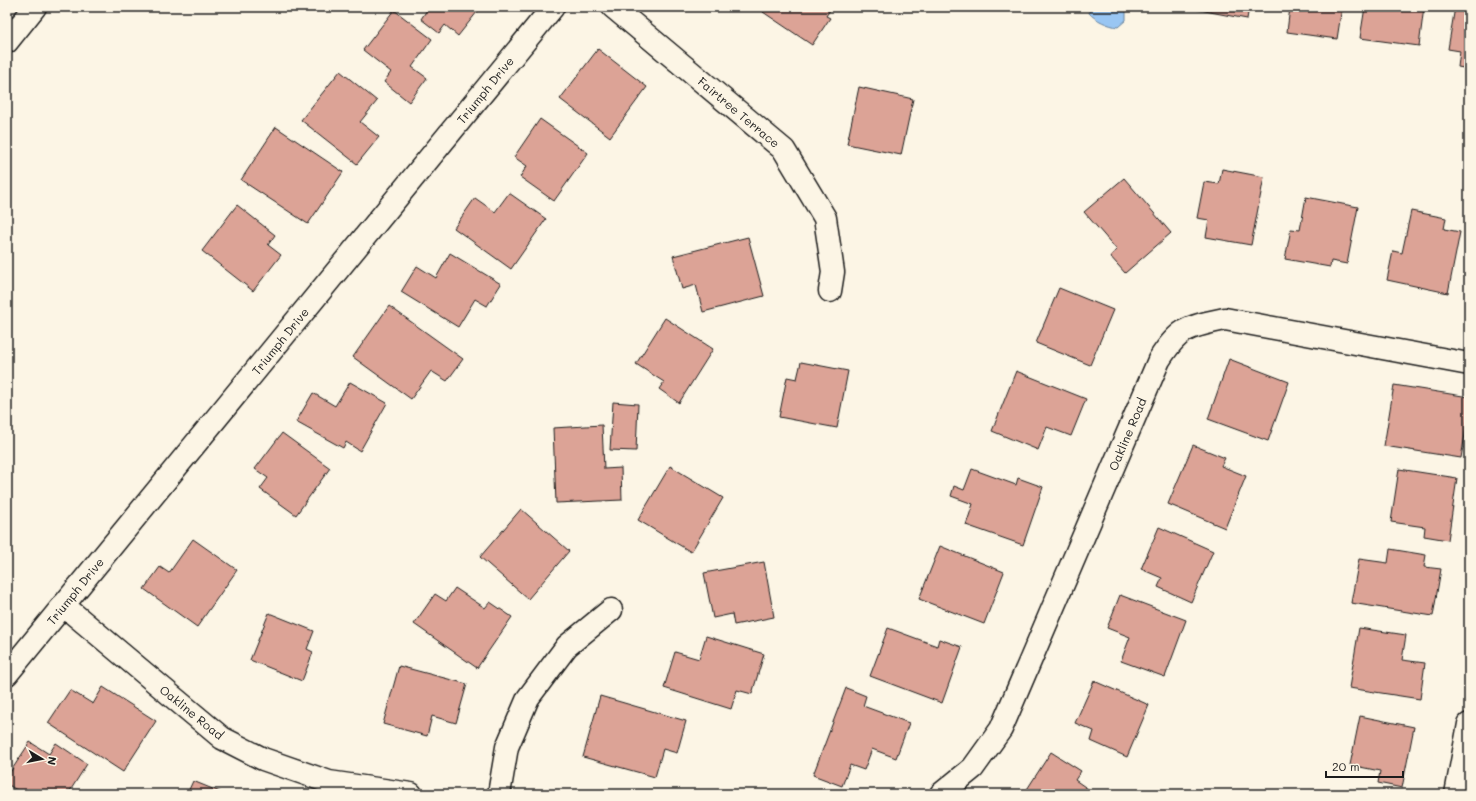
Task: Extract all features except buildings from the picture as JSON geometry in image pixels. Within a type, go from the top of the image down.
[{"type":"street","points":[[7,42],[35,7]]},
{"type":"street","name":"Triumph Drive","points":[[7,674],[553,7]]},
{"type":"street","name":"Fairtree Terrace","points":[[613,7],[784,150],[825,218],[833,272],[830,291]]},
{"type":"street","name":"Oakline Road","points":[[941,794],[973,768],[1001,729],[1158,360],[1172,340],[1191,327],[1225,319],[1469,364]]},
{"type":"street","name":"Oakline Road","points":[[64,605],[222,738],[263,760],[329,782],[411,794]]},
{"type":"street","points":[[499,794],[507,747],[528,698],[567,646],[610,610]]},
{"type":"street","points":[[1456,794],[1469,724]]},
{"type":"water","points":[[1090,7],[1123,7],[1126,10],[1126,20],[1118,27],[1106,24],[1089,13]]}]
